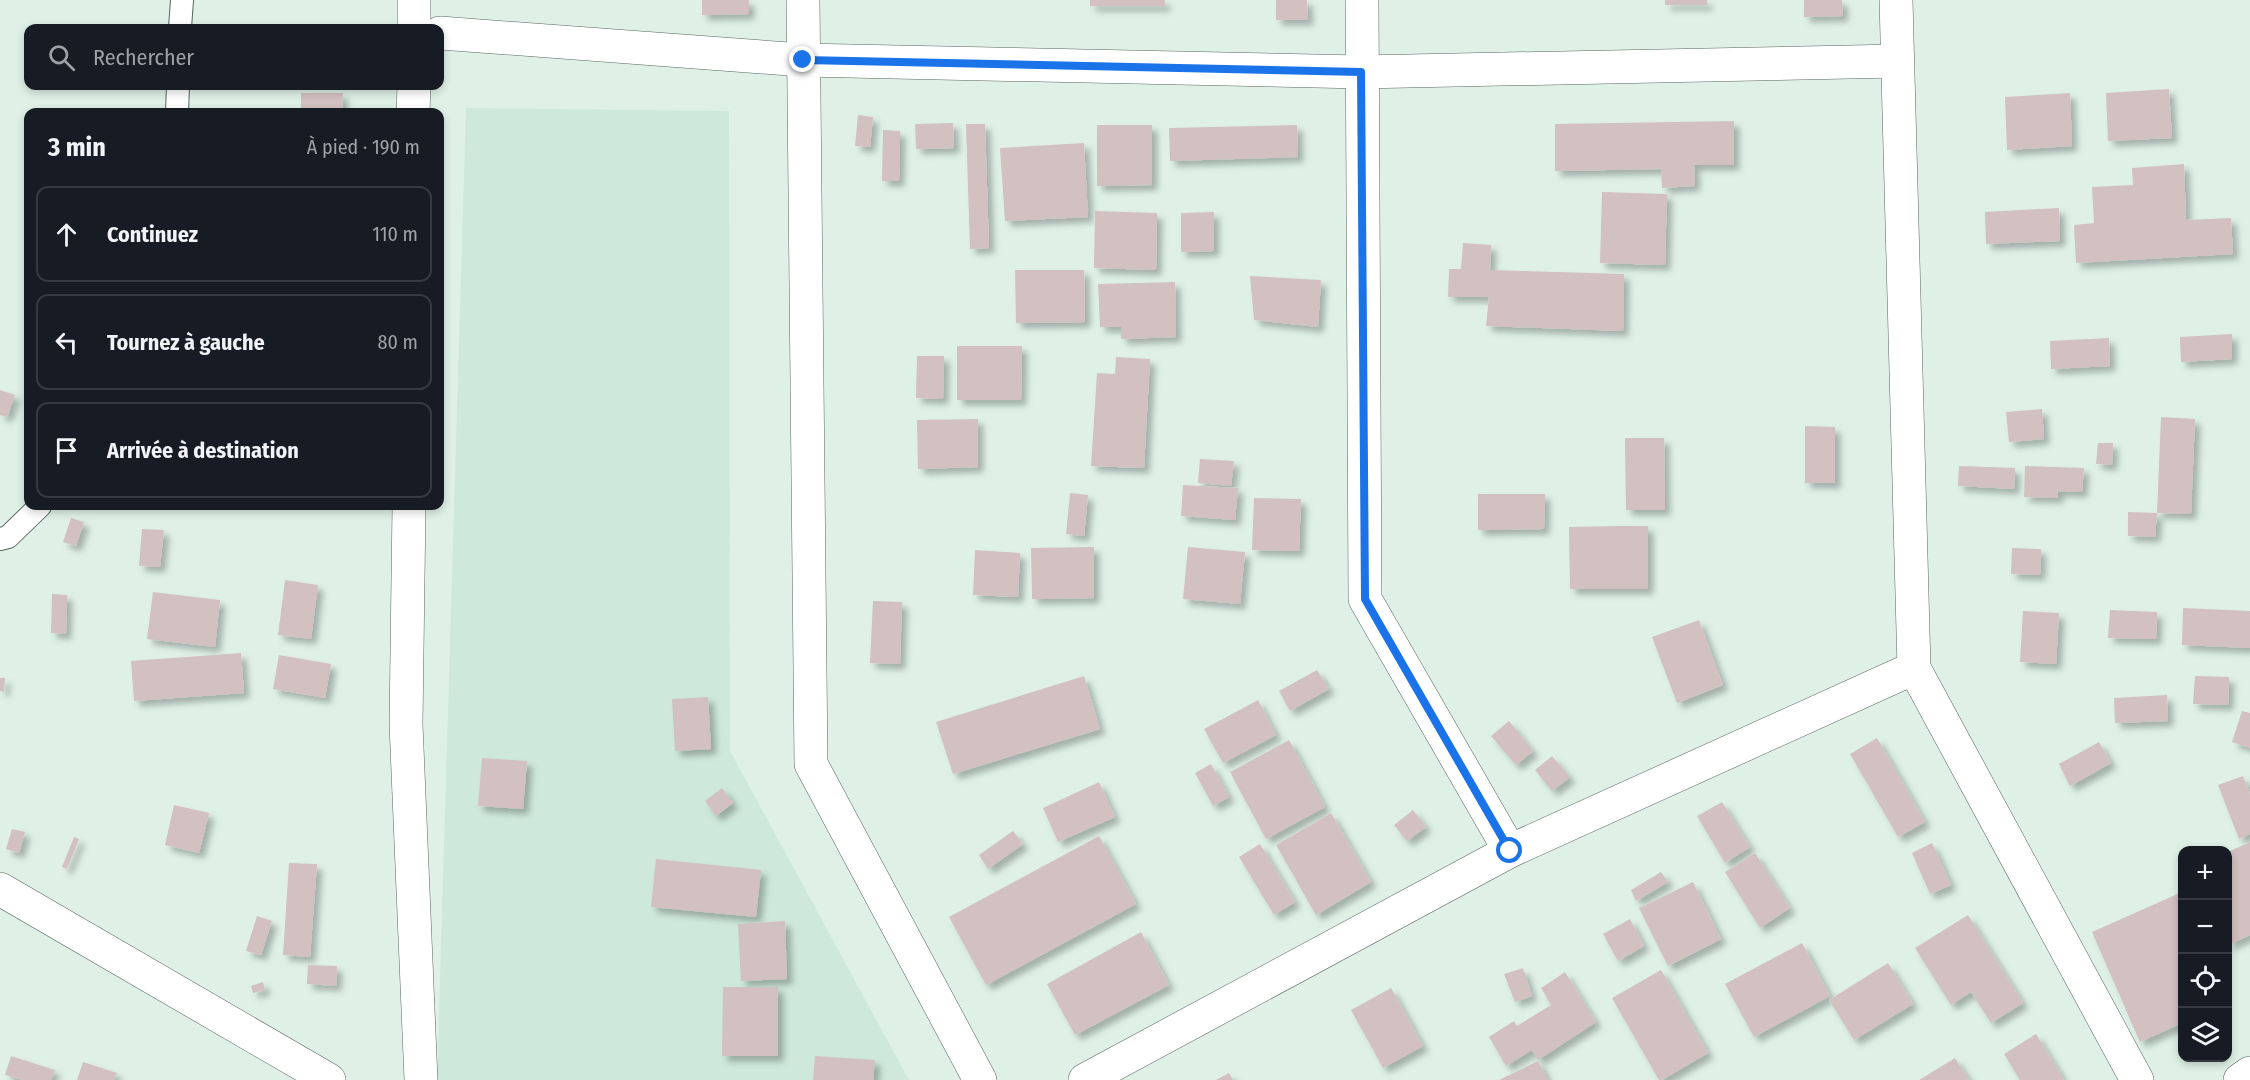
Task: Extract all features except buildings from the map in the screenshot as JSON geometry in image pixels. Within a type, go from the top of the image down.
[{"type":"street","points":[[414,0],[414,24]]},
{"type":"street","points":[[803,0],[811,764],[980,1080]]},
{"type":"street","points":[[1362,0],[1365,599],[1510,851]]},
{"type":"street","points":[[1896,0],[1914,668],[2137,1080]]},
{"type":"street","points":[[444,33],[803,60],[1361,72],[1897,61]]},
{"type":"street","points":[[413,108],[414,90]]},
{"type":"street","points":[[409,510],[406,724],[422,1080]]},
{"type":"street","points":[[1085,1080],[1510,851],[1914,668]]},
{"type":"street","points":[[0,889],[328,1080]]},
{"type":"street","points":[[2240,1080],[2250,1073]]},
{"type":"lane","points":[[180,24],[182,0]]},
{"type":"lane","points":[[177,108],[178,90]]},
{"type":"lane","points":[[0,539],[8,537],[36,510]]},
{"type":"shaded area","points":[[466,108],[729,111],[730,751],[909,1080],[437,1080]]},
{"type":"route","points":[[803,60],[1361,72],[1365,599],[1510,851]]}]
